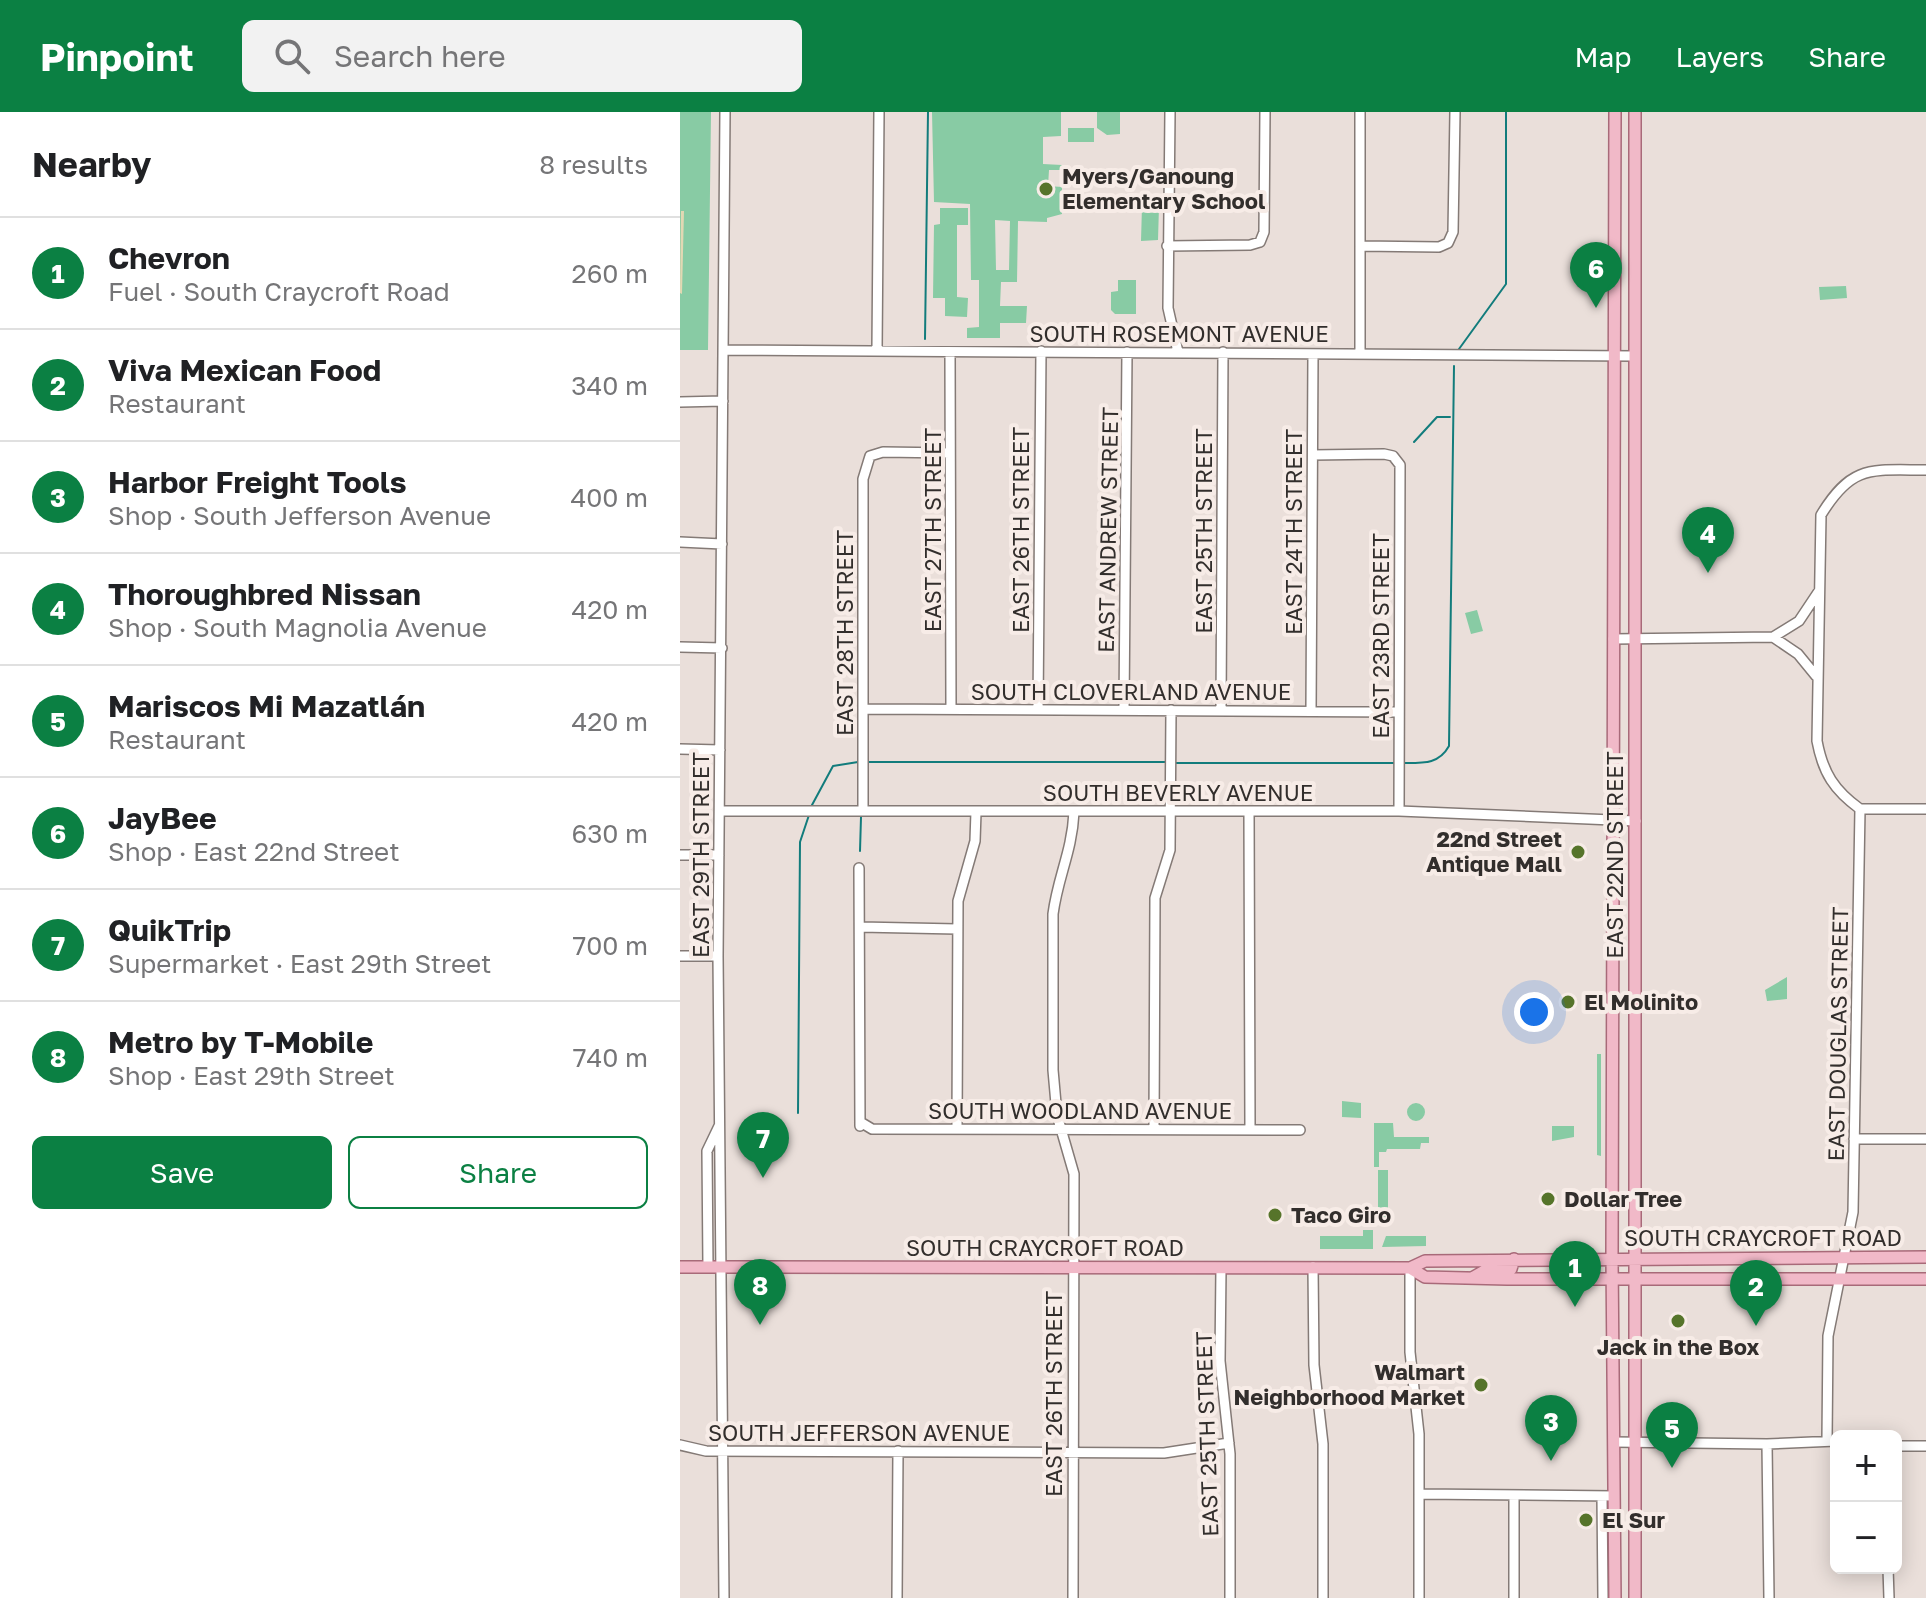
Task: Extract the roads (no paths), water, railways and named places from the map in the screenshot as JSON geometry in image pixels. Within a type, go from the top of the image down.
[{"type":"main road","name":"EAST 22ND STREET","points":[[1615,112],[1614,1442],[1608,1496],[1615,1598]]},
{"type":"main road","name":"EAST 22ND STREET","points":[[1635,112],[1635,1598]]},
{"type":"main road","name":"SOUTH CRAYCROFT ROAD","points":[[680,1267],[1410,1268],[1425,1261],[1514,1259],[1926,1257]]},
{"type":"main road","points":[[1472,1278],[1486,1270],[1511,1269],[1514,1259]]},
{"type":"main road","name":"SOUTH CRAYCROFT ROAD","points":[[1410,1268],[1425,1277],[1612,1281],[1926,1279]]},
{"type":"street","name":"EAST 29TH STREET","points":[[724,1598],[718,956],[725,112]]},
{"type":"street","points":[[877,350],[879,112]]},
{"type":"street","points":[[1170,112],[1168,308],[1178,352]]},
{"type":"street","points":[[1260,242],[1264,232],[1265,112]]},
{"type":"street","points":[[1360,112],[1360,354]]},
{"type":"street","points":[[1360,246],[1439,247],[1448,243],[1453,232],[1455,112]]},
{"type":"street","points":[[1167,246],[1250,245],[1260,242]]},
{"type":"street","points":[[1260,242],[1269,250]]},
{"type":"street","points":[[1448,243],[1457,251]]},
{"type":"street","name":"SOUTH ROSEMONT AVENUE","points":[[724,350],[1634,356]]},
{"type":"street","name":"EAST 26TH STREET","points":[[1038,709],[1041,351]]},
{"type":"street","name":"EAST 27TH STREET","points":[[950,352],[951,708]]},
{"type":"street","name":"EAST ANDREW STREET","points":[[1124,709],[1127,352]]},
{"type":"street","name":"EAST 25TH STREET","points":[[1221,710],[1223,352]]},
{"type":"street","name":"EAST 24TH STREET","points":[[1311,711],[1313,354]]},
{"type":"street","points":[[680,402],[723,401]]},
{"type":"street","name":"EAST 28TH STREET","points":[[863,811],[863,479],[866,453],[950,453]]},
{"type":"street","name":"EAST 23RD STREET","points":[[1313,455],[1384,454],[1400,458],[1399,811]]},
{"type":"street","points":[[1926,470],[1857,474],[1837,488],[1821,515],[1816,676],[1817,741],[1822,770],[1840,794],[1860,809],[1926,809]]},
{"type":"street","points":[[680,542],[722,544]]},
{"type":"street","points":[[1613,639],[1773,637],[1799,621],[1819,591]]},
{"type":"street","points":[[1773,637],[1798,654],[1816,676]]},
{"type":"street","points":[[680,647],[722,648]]},
{"type":"street","name":"SOUTH CLOVERLAND AVENUE","points":[[863,709],[1399,712]]},
{"type":"street","points":[[1154,1129],[1155,898],[1170,850],[1171,710]]},
{"type":"street","points":[[680,749],[720,750]]},
{"type":"street","name":"EAST DOUGLAS STREET","points":[[1832,1430],[1828,1336],[1853,1212],[1860,809]]},
{"type":"street","name":"SOUTH BEVERLY AVENUE","points":[[720,811],[1399,811],[1636,821]]},
{"type":"street","points":[[1249,811],[1250,1130]]},
{"type":"street","points":[[957,1128],[958,901],[975,841],[976,812]]},
{"type":"street","name":"EAST 26TH STREET","points":[[1073,1598],[1074,1174],[1057,1115],[1053,1070],[1053,914],[1057,889],[1073,844],[1074,812]]},
{"type":"street","points":[[680,855],[719,855]]},
{"type":"street","points":[[859,868],[860,927],[957,929]]},
{"type":"street","name":"SOUTH WOODLAND AVENUE","points":[[860,927],[860,1126],[872,1129],[1064,1131],[1300,1130]]},
{"type":"street","points":[[680,956],[718,956]]},
{"type":"street","points":[[708,1267],[707,1151],[720,1123]]},
{"type":"street","points":[[1854,1139],[1926,1139]]},
{"type":"street","points":[[1313,1267],[1314,1365],[1323,1436],[1323,1598]]},
{"type":"street","name":"EAST 25TH STREET","points":[[1221,1268],[1220,1361],[1229,1443],[1230,1598]]},
{"type":"street","points":[[1410,1268],[1410,1352],[1419,1434],[1419,1598]]},
{"type":"street","points":[[1614,1442],[1767,1444],[1830,1440]]},
{"type":"street","name":"SOUTH JEFFERSON AVENUE","points":[[680,1445],[690,1449],[725,1451],[1164,1453],[1229,1443]]},
{"type":"street","points":[[1767,1444],[1769,1598]]},
{"type":"street","points":[[1902,1446],[1926,1446]]},
{"type":"street","points":[[897,1598],[898,1451]]},
{"type":"street","points":[[1419,1494],[1608,1496]]},
{"type":"street","points":[[1514,1495],[1514,1598]]},
{"type":"street","name":"EAST 22ND STREET","points":[[1603,1598],[1608,1496]]},
{"type":"street","points":[[1888,1574],[1889,1598]]},
{"type":"waterway","points":[[925,339],[928,112]]},
{"type":"waterway","points":[[1459,349],[1506,284],[1506,112]]},
{"type":"waterway","points":[[1404,763],[1436,759],[1449,746],[1454,366]]},
{"type":"waterway","points":[[1414,442],[1437,417],[1450,417]]},
{"type":"waterway","points":[[812,805],[833,766],[858,762]]},
{"type":"waterway","points":[[868,762],[1166,762]]},
{"type":"waterway","points":[[1172,763],[1394,763]]},
{"type":"waterway","points":[[798,1113],[800,842],[809,815]]},
{"type":"waterway","points":[[860,851],[861,817]]},
{"type":"place","name":"Myers/Ganoung Elementary School","points":[[1046,189]]},
{"type":"place","name":"JayBee","points":[[1596,308]]},
{"type":"place","name":"Thoroughbred Nissan","points":[[1708,573]]},
{"type":"place","name":"22nd Street Antique Mall","points":[[1578,852]]},
{"type":"place","name":"El Molinito","points":[[1568,1002]]},
{"type":"place","name":"QuikTrip","points":[[763,1178]]},
{"type":"place","name":"Dollar Tree","points":[[1548,1199]]},
{"type":"place","name":"Taco Giro","points":[[1275,1215]]},
{"type":"place","name":"Chevron","points":[[1575,1307]]},
{"type":"place","name":"Jack in the Box","points":[[1678,1321]]},
{"type":"place","name":"Metro by T-Mobile","points":[[760,1325]]},
{"type":"place","name":"Viva Mexican Food","points":[[1756,1326]]},
{"type":"place","name":"Walmart Neighborhood Market","points":[[1481,1385]]},
{"type":"place","name":"Harbor Freight Tools","points":[[1551,1461]]},
{"type":"place","name":"Mariscos Mi Mazatlán","points":[[1672,1468]]},
{"type":"place","name":"El Sur","points":[[1586,1520]]}]
